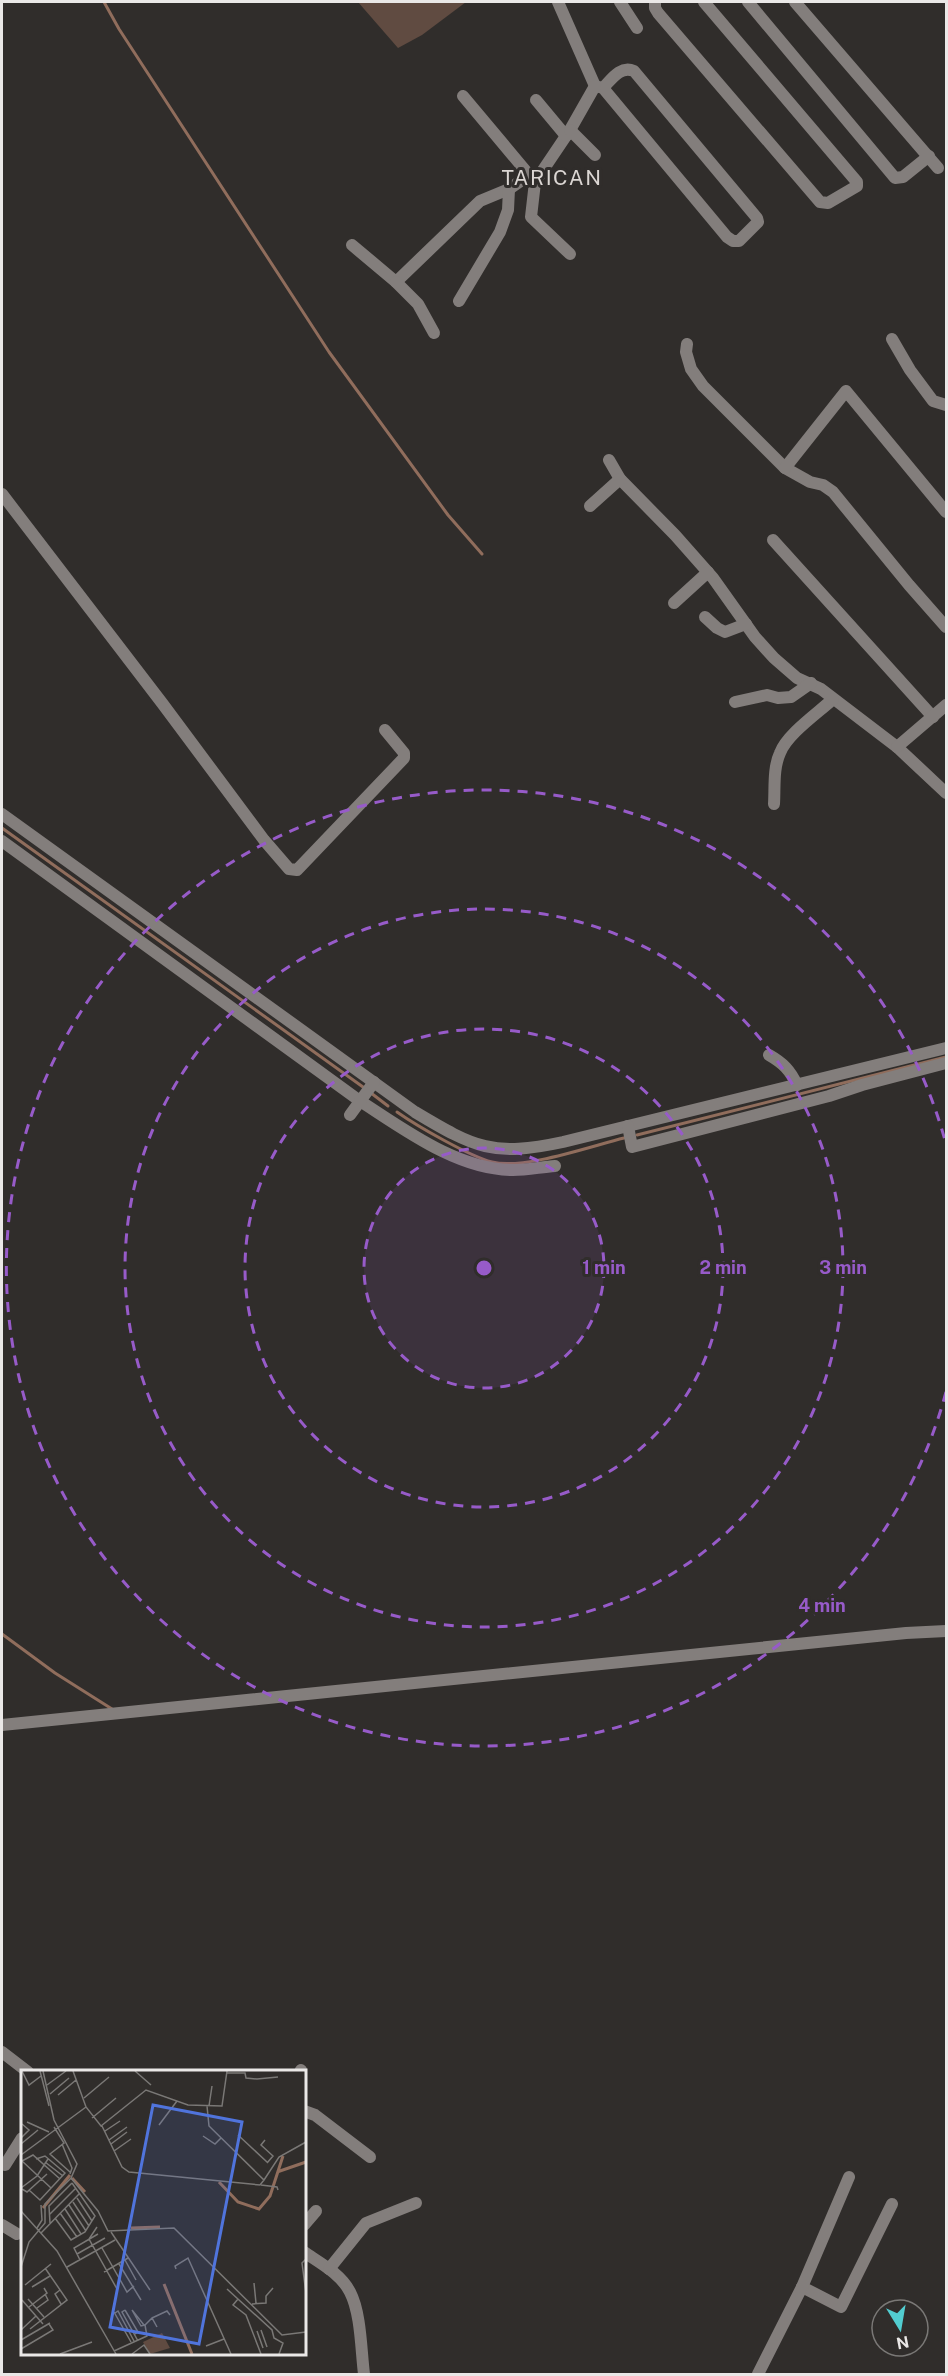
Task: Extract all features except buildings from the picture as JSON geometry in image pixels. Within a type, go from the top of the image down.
[{"type":"street","points":[[396,282],[480,201],[532,178],[568,133],[599,87],[625,70],[634,71],[758,222],[739,241],[733,241],[728,237],[599,87],[558,2]]},
{"type":"street","points":[[620,2],[636,28]]},
{"type":"street","points":[[655,2],[658,13],[820,202],[828,203],[857,186],[857,183],[704,2]]},
{"type":"street","points":[[748,2],[895,178],[903,177],[928,156]]},
{"type":"street","points":[[795,2],[938,168]]},
{"type":"street","points":[[463,96],[532,178],[531,217],[570,254]]},
{"type":"street","points":[[536,100],[568,133],[595,154]]},
{"type":"street","points":[[459,301],[500,231],[508,210],[510,189]]},
{"type":"street","points":[[352,245],[418,304],[434,333]]},
{"type":"street","points":[[892,339],[910,370],[933,401],[946,405]]},
{"type":"street","points":[[687,344],[686,352],[691,369],[703,386],[785,468],[810,482],[823,485],[832,492],[946,627]]},
{"type":"street","points":[[785,468],[846,391],[946,512]]},
{"type":"street","points":[[609,460],[620,479],[708,572],[774,658],[797,678],[811,684],[833,699],[897,747],[946,793]]},
{"type":"street","points":[[590,506],[620,479]]},
{"type":"street","points":[[2,494],[275,855],[289,869],[297,870],[404,758],[404,753],[385,730]]},
{"type":"street","points":[[773,540],[933,717]]},
{"type":"street","points":[[674,603],[708,572]]},
{"type":"street","points":[[705,617],[724,632],[746,624]]},
{"type":"street","points":[[735,702],[767,695],[778,698],[791,697],[811,684]]},
{"type":"street","points":[[774,804],[776,768],[780,752],[790,739],[833,699]]},
{"type":"street","points":[[897,747],[946,705]]},
{"type":"street","points":[[2,814],[399,1100],[447,1131],[470,1142],[498,1150],[540,1147],[946,1048]]},
{"type":"street","points":[[2,841],[360,1101],[421,1140],[467,1162],[512,1170],[555,1166]]},
{"type":"street","points":[[769,1055],[783,1064],[792,1074],[797,1085]]},
{"type":"street","points":[[628,1126],[632,1147],[946,1063]]},
{"type":"street","points":[[350,1115],[374,1082]]},
{"type":"street","points":[[387,1118],[399,1100]]},
{"type":"street","points":[[2,1725],[906,1633],[946,1631]]},
{"type":"street","points":[[2,2052],[25,2070]]},
{"type":"street","points":[[306,2112],[315,2115],[370,2157]]},
{"type":"street","points":[[4,2165],[21,2140]]},
{"type":"street","points":[[758,2374],[802,2287],[849,2177]]},
{"type":"street","points":[[329,2269],[361,2226],[416,2203]]},
{"type":"street","points":[[802,2287],[841,2307],[892,2204]]},
{"type":"street","points":[[306,2223],[316,2211]]},
{"type":"street","points":[[2,2224],[17,2234]]},
{"type":"street","points":[[306,2253],[329,2269],[346,2286],[354,2301],[364,2374]]},
{"type":"shaded area","points":[[358,2],[466,2],[422,35],[398,48]]},
{"type":"waterway","points":[[104,2],[119,29],[329,352],[448,515],[482,554]]},
{"type":"waterway","points":[[2,828],[363,1087]]},
{"type":"waterway","points":[[637,1135],[946,1057]]},
{"type":"waterway","points":[[371,1093],[388,1106]]},
{"type":"waterway","points":[[397,1112],[470,1154],[492,1162],[506,1164],[539,1160],[624,1138]]},
{"type":"waterway","points":[[2,1634],[55,1673],[112,1709]]},
{"type":"district","name":"TARICAN","points":[[552,177]]}]
